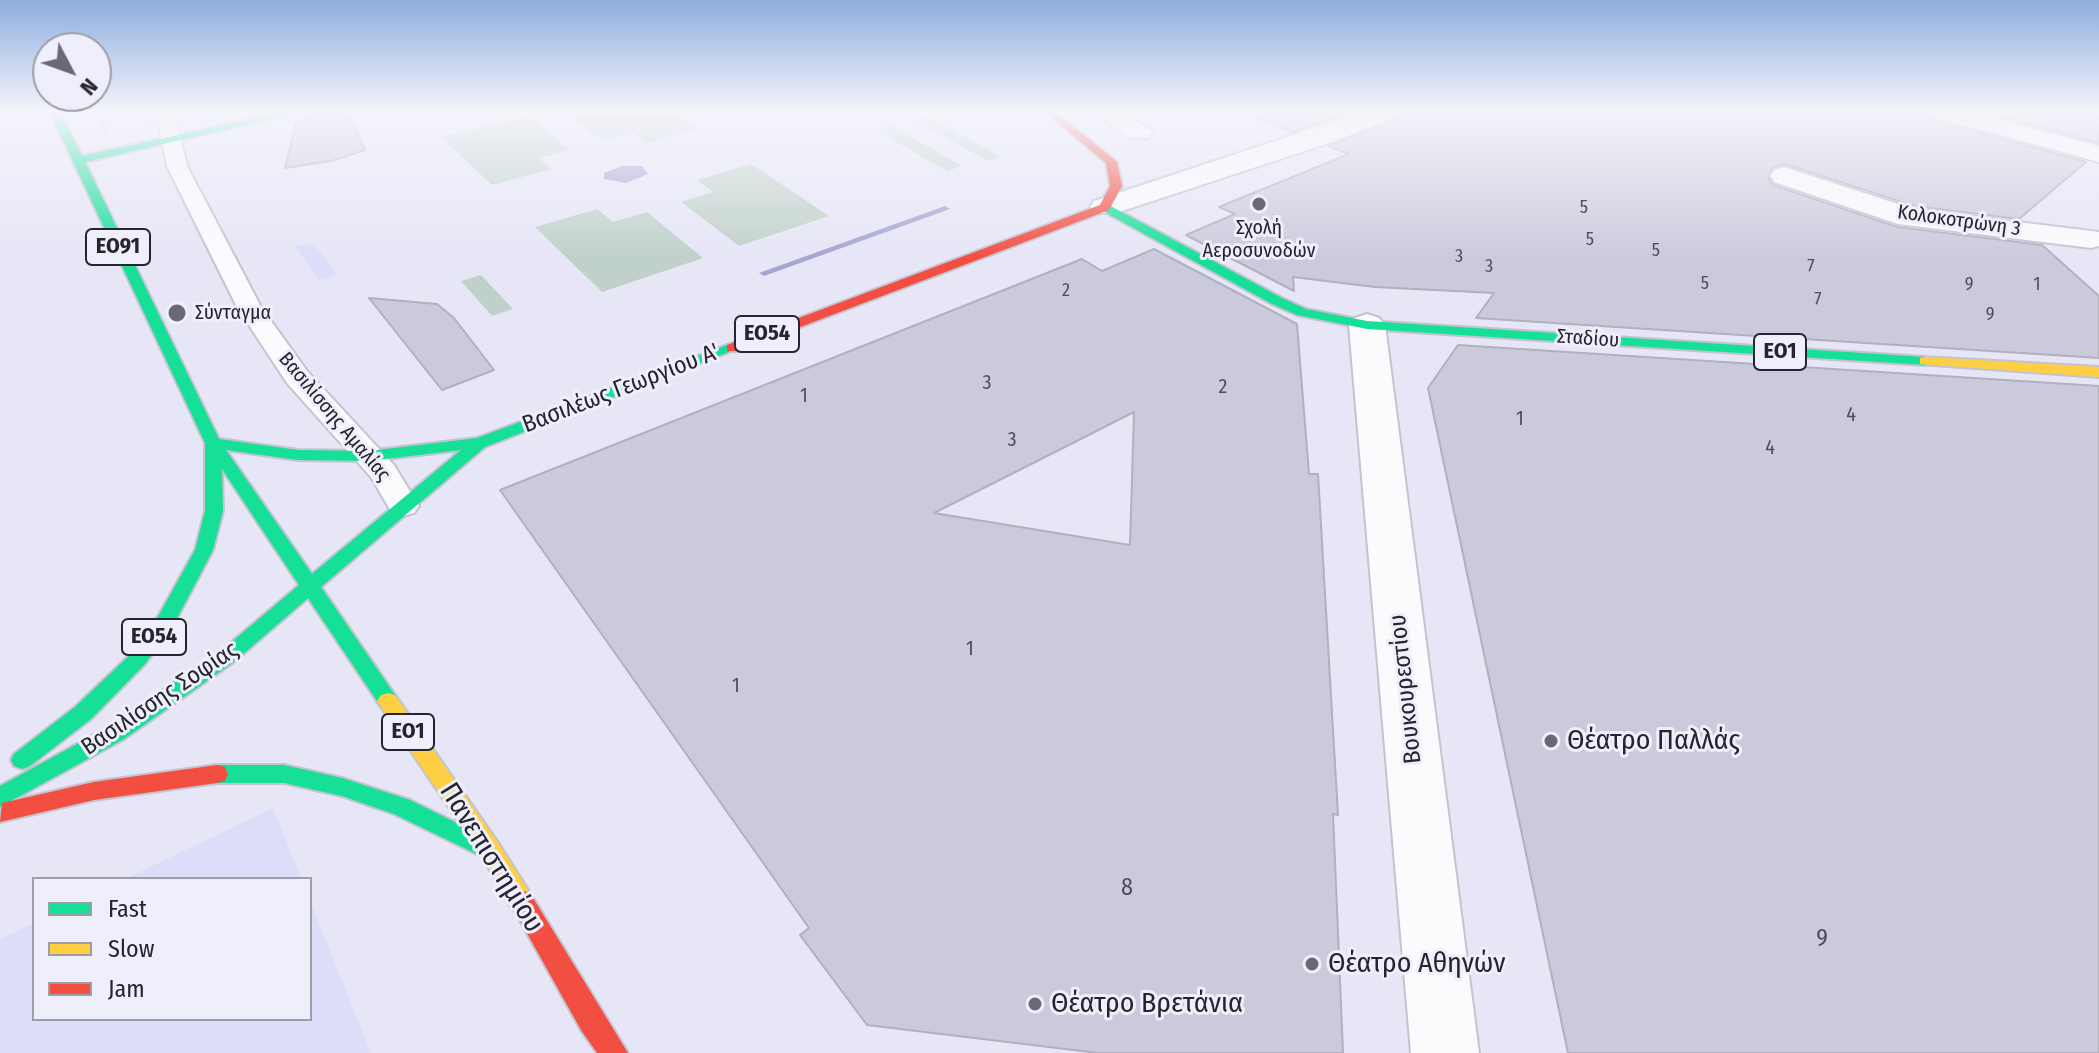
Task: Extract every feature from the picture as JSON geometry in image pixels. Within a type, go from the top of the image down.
[{"type":"main road","name":"ΕΟ91","points":[[79,161],[213,443],[309,586]]},
{"type":"main road","points":[[1105,207],[1116,186],[1110,161]]},
{"type":"main road","name":"Σταδίου","points":[[1105,207],[1277,301],[1302,312],[1367,325],[2099,372]]},
{"type":"main road","name":"Βασιλέως Γεωργίου Α'","points":[[309,586],[479,443],[1105,207]]},
{"type":"main road","points":[[213,443],[298,455],[369,456],[479,443]]},
{"type":"main road","name":"ΕΟ54","points":[[0,776],[83,713],[138,659],[167,619],[204,550],[214,511],[213,443]]},
{"type":"main road","name":"Βασιλίσσης Σοφίας","points":[[0,797],[116,733],[176,694],[228,656],[309,586]]},
{"type":"main road","name":"Πανεπιστημίου","points":[[309,586],[491,851],[591,1021],[614,1053]]},
{"type":"main road","points":[[0,814],[94,791],[165,779],[213,774],[284,774],[342,787],[402,807],[491,851]]},
{"type":"street","points":[[1105,207],[1246,161]]},
{"type":"street","name":"Κολοκοτρώνη 3","points":[[1784,176],[1909,218],[2096,236]]},
{"type":"street","name":"Βουκουρεστίου","points":[[1367,325],[1445,1053]]},
{"type":"lane","name":"Βασιλίσσης Αμαλίας","points":[[176,161],[200,215],[262,328],[327,414],[369,456],[403,506]]},
{"type":"shaded area","points":[[467,161],[542,161],[551,169],[492,185]]},
{"type":"shaded area","points":[[930,161],[953,161],[962,166],[947,171]]},
{"type":"shaded area","points":[[751,164],[829,216],[739,246],[681,202],[713,192],[697,180]]},
{"type":"shaded area","points":[[622,166],[642,166],[648,174],[626,183],[604,179],[604,173]]},
{"type":"shaded area","points":[[945,206],[950,209],[764,276],[759,273]]},
{"type":"shaded area","points":[[597,209],[613,222],[647,212],[703,258],[602,292],[535,227]]},
{"type":"shaded area","points":[[313,242],[337,275],[319,280],[295,247]]},
{"type":"shaded area","points":[[481,275],[513,309],[492,316],[461,281]]},
{"type":"shaded area","points":[[273,808],[301,877],[129,877]]},
{"type":"shaded area","points":[[312,905],[371,1053],[0,1053],[0,939],[32,924],[32,1021],[312,1021]]},
{"type":"building","points":[[287,161],[330,161],[285,168]]},
{"type":"building","points":[[1331,161],[2083,161],[2086,162],[2019,219],[1914,206],[1785,164],[1772,168],[1768,178],[1773,185],[1897,227],[2042,245],[2099,296],[2099,358],[1476,318],[1494,293],[1375,287],[1293,277],[1294,291],[1186,235],[1235,214],[1219,207]]},
{"type":"building","points":[[1154,249],[1297,324],[1309,474],[1318,474],[1338,815],[1333,814],[1343,1053],[1098,1053],[867,1025],[800,935],[809,928],[500,490],[1082,259],[1102,271]],"holes":[[[1134,412],[1130,545],[934,513]]]},
{"type":"building","points":[[369,298],[437,304],[454,318],[494,370],[442,390]]},
{"type":"building","points":[[1458,345],[2099,386],[2099,1053],[1568,1053],[1428,388]]},
{"type":"traffic: fast","points":[[78,161],[213,443],[388,701]]},
{"type":"traffic: fast","points":[[1105,207],[1277,301],[1302,312],[1367,325],[1925,361]]},
{"type":"traffic: fast","points":[[0,797],[116,733],[228,656],[479,443],[732,348]]},
{"type":"traffic: fast","points":[[213,443],[298,455],[369,456],[476,443]]},
{"type":"traffic: fast","points":[[22,760],[83,713],[138,659],[167,619],[204,550],[214,511],[213,443]]},
{"type":"traffic: fast","points":[[217,774],[284,774],[342,787],[402,807],[487,849]]},
{"type":"traffic: slow","points":[[1925,361],[2099,372]]},
{"type":"traffic: slow","points":[[388,701],[491,851],[521,901]]},
{"type":"traffic: jam","points":[[1105,207],[1116,186],[1110,161]]},
{"type":"traffic: jam","points":[[732,348],[1105,207]]},
{"type":"traffic: jam","points":[[2,813],[94,791],[217,774]]},
{"type":"traffic: jam","points":[[521,901],[591,1021],[614,1053]]},
{"type":"place","name":"Σχολή Αεροσυνοδών","points":[[1259,204]]},
{"type":"place","name":"Σύνταγμα","points":[[177,313]]},
{"type":"place","name":"Θέατρο Παλλάς","points":[[1551,741]]},
{"type":"place","name":"Θέατρο Αθηνών","points":[[1312,964]]},
{"type":"place","name":"Θέατρο Βρετάνια","points":[[1035,1004]]}]
